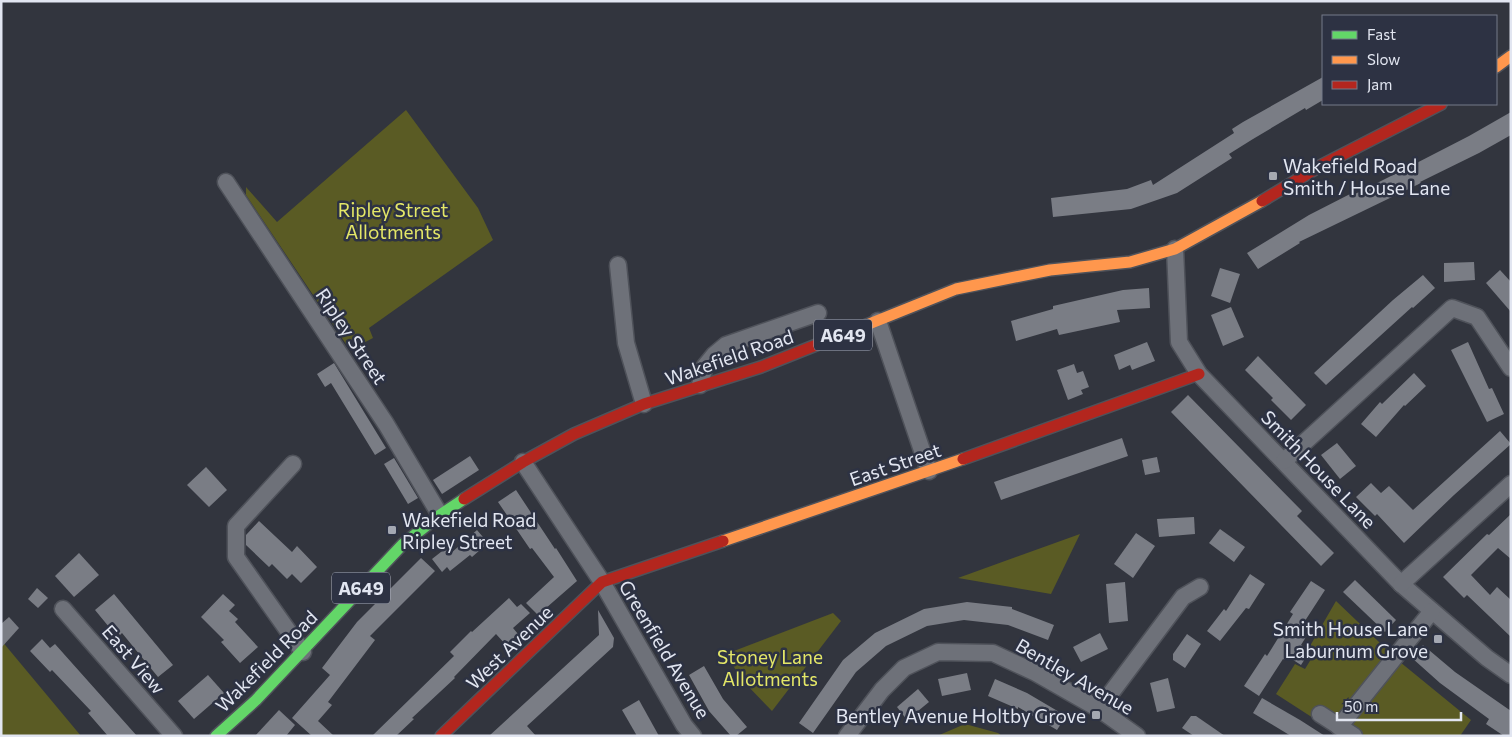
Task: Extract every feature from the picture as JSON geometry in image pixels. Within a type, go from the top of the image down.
[{"type":"main road","points":[[1497,66],[1511,56]]},
{"type":"main road","name":"Wakefield Road","points":[[216,736],[256,700],[303,652],[402,544],[440,515],[523,462],[574,434],[644,404],[761,367],[878,322],[956,289],[1050,270],[1130,262],[1175,249],[1242,213],[1322,165],[1439,105]]},
{"type":"main road","name":"East Street","points":[[602,582],[929,471],[1198,374]]},
{"type":"main road","name":"West Avenue","points":[[440,736],[602,582]]},
{"type":"street","name":"Ripley Street","points":[[226,182],[386,424],[440,515]]},
{"type":"street","name":"Smith House Lane","points":[[1175,249],[1179,342],[1198,374],[1401,584],[1487,658],[1511,675]]},
{"type":"street","points":[[618,265],[626,343],[644,404]]},
{"type":"street","points":[[1284,461],[1452,308],[1477,317],[1511,368]]},
{"type":"street","points":[[700,385],[705,366],[726,344],[818,313]]},
{"type":"street","points":[[878,322],[929,471]]},
{"type":"street","name":"Greenfield Avenue","points":[[523,462],[602,582],[684,725],[693,736]]},
{"type":"street","points":[[293,464],[236,526],[236,557],[303,652]]},
{"type":"street","points":[[1401,584],[1511,484]]},
{"type":"street","points":[[1098,709],[1183,597],[1200,587]]},
{"type":"street","name":"East View","points":[[63,609],[174,736]]},
{"type":"street","points":[[1339,727],[1432,610]]},
{"type":"street","name":"Bentley Avenue","points":[[847,736],[882,690],[904,668],[938,652],[993,653],[1036,673],[1098,709],[1135,735]]},
{"type":"street","points":[[1320,714],[1354,736]]},
{"type":"green space","name":"Ripley Street Allotments","points":[[406,110],[478,208],[493,240],[369,328],[373,338],[350,350],[246,195],[246,187],[277,222]]},
{"type":"green space","points":[[1080,534],[1051,594],[958,578]]},
{"type":"green space","points":[[1336,601],[1400,662],[1471,720],[1460,736],[1341,736],[1276,694],[1295,664],[1305,669],[1316,651],[1310,646]]},
{"type":"green space","name":"Stoney Lane Allotments","points":[[833,613],[841,621],[772,711],[742,680],[726,654]]},
{"type":"green space","points":[[1,640],[81,736],[1,736]]},
{"type":"green space","points":[[965,724],[998,733],[1002,736],[937,736]]},
{"type":"building","points":[[1322,78],[1322,101],[1306,110],[1305,108],[1229,154],[1232,158],[1177,193],[1131,209],[1053,217],[1051,198],[1127,189],[1151,180],[1153,185],[1234,133],[1232,129]]},
{"type":"building","points":[[1511,112],[1511,135],[1479,153],[1299,242],[1258,269],[1247,253],[1309,215],[1401,171]]},
{"type":"building","points":[[1474,262],[1475,280],[1444,282],[1444,263]]},
{"type":"building","points":[[1220,268],[1240,274],[1230,303],[1211,296]]},
{"type":"building","points":[[1500,270],[1511,282],[1511,312],[1486,283]]},
{"type":"building","points":[[1423,275],[1435,288],[1326,385],[1314,373]]},
{"type":"building","points":[[1149,288],[1150,308],[1117,310],[1120,322],[1059,335],[1057,329],[1016,341],[1011,321],[1053,309],[1053,306],[1123,290]]},
{"type":"building","points":[[1231,307],[1244,337],[1223,346],[1211,315]]},
{"type":"building","points":[[1147,342],[1155,361],[1132,370],[1130,365],[1119,370],[1114,355]]},
{"type":"building","points":[[1468,342],[1489,389],[1492,388],[1504,414],[1487,422],[1451,350]]},
{"type":"building","points":[[1258,356],[1306,405],[1291,420],[1271,400],[1273,398],[1245,370]]},
{"type":"building","points":[[334,363],[386,448],[375,455],[331,383],[325,387],[317,374]]},
{"type":"building","points":[[1074,364],[1077,373],[1083,371],[1089,387],[1081,390],[1083,394],[1068,400],[1057,370]]},
{"type":"building","points":[[1414,373],[1426,386],[1404,405],[1376,437],[1361,424],[1380,402],[1382,404]]},
{"type":"building","points":[[1188,395],[1302,511],[1297,516],[1334,553],[1321,566],[1171,412]]},
{"type":"building","points":[[1500,431],[1511,444],[1404,543],[1377,514],[1375,516],[1356,497],[1371,483],[1381,493],[1389,486],[1413,510]]},
{"type":"building","points":[[1122,438],[1128,456],[1001,500],[994,482]]},
{"type":"building","points":[[1337,443],[1356,466],[1340,479],[1321,455]]},
{"type":"building","points":[[470,456],[479,470],[442,494],[433,480]]},
{"type":"building","points":[[1157,457],[1160,472],[1145,475],[1142,460]]},
{"type":"building","points":[[394,458],[418,498],[408,504],[384,464]]},
{"type":"building","points":[[206,467],[227,490],[209,507],[187,485]]},
{"type":"building","points":[[516,490],[577,581],[538,615],[526,603],[554,577],[532,548],[530,549],[498,502]]},
{"type":"building","points":[[1511,514],[1511,559],[1498,548],[1471,575],[1490,595],[1497,587],[1511,600],[1511,637],[1467,595],[1464,598],[1443,577],[1487,534],[1489,535]]},
{"type":"building","points":[[1194,517],[1195,534],[1159,537],[1157,519]]},
{"type":"building","points":[[259,521],[292,552],[297,546],[317,567],[301,583],[292,574],[287,579],[272,564],[269,567],[246,545],[246,535]]},
{"type":"building","points":[[1220,529],[1245,547],[1234,562],[1209,543]]},
{"type":"building","points":[[477,530],[488,543],[472,557],[470,555],[450,571],[447,567],[442,572],[432,559],[446,548],[450,554]]},
{"type":"building","points":[[1136,533],[1155,546],[1133,578],[1114,564]]},
{"type":"building","points":[[79,553],[99,575],[74,597],[55,576]]},
{"type":"building","points":[[421,558],[435,571],[370,636],[375,640],[328,702],[332,705],[318,721],[334,736],[312,736],[292,718],[330,675],[322,668],[357,622]]},
{"type":"building","points":[[1250,574],[1265,584],[1249,609],[1246,608],[1220,641],[1207,631],[1224,609],[1226,611]]},
{"type":"building","points":[[1355,580],[1396,620],[1385,632],[1343,592]]},
{"type":"building","points":[[1311,581],[1325,590],[1301,627],[1309,632],[1301,645],[1310,651],[1301,665],[1287,656],[1285,660],[1283,659],[1259,696],[1244,686],[1265,654],[1267,656],[1293,614],[1290,612]]},
{"type":"building","points":[[1125,582],[1128,621],[1109,623],[1106,584]]},
{"type":"building","points":[[37,588],[48,598],[38,608],[28,599]]},
{"type":"building","points":[[114,594],[173,665],[158,677],[122,633],[120,635],[112,625],[109,627],[95,610]]},
{"type":"building","points":[[223,594],[235,605],[229,611],[238,619],[235,622],[258,647],[240,663],[221,642],[224,640],[201,617]]},
{"type":"building","points":[[509,598],[517,607],[521,604],[530,613],[513,628],[518,634],[506,645],[496,634],[455,678],[412,718],[414,719],[396,736],[372,736],[454,656],[450,652]]},
{"type":"building","points":[[967,602],[1012,607],[1012,609],[1054,625],[1048,640],[1008,625],[964,620],[927,626],[886,646],[856,672],[813,733],[799,723],[843,660],[875,633],[924,609]]},
{"type":"building","points":[[598,610],[614,638],[613,647],[527,726],[536,736],[489,736],[599,635]]},
{"type":"building","points":[[9,617],[19,628],[1,648],[1,624]]},
{"type":"building","points":[[1100,633],[1108,649],[1081,662],[1073,647]]},
{"type":"building","points":[[1187,634],[1201,644],[1185,668],[1173,660],[1173,654]]},
{"type":"building","points":[[42,639],[50,648],[55,644],[137,736],[108,736],[88,713],[91,711],[52,670],[50,672],[30,651]]},
{"type":"building","points":[[1423,645],[1455,672],[1511,711],[1511,736],[1504,736],[1486,724],[1489,719],[1440,683],[1412,658]]},
{"type":"building","points":[[704,666],[723,699],[747,727],[736,736],[731,736],[709,711],[689,675]]},
{"type":"building","points":[[967,673],[971,690],[942,696],[938,679]]},
{"type":"building","points":[[208,675],[224,693],[194,719],[178,701]]},
{"type":"building","points":[[1168,678],[1175,708],[1157,712],[1150,683]]},
{"type":"building","points":[[995,679],[1027,693],[1066,716],[1057,730],[1018,707],[1018,709],[988,696]]},
{"type":"building","points":[[918,689],[929,702],[907,720],[897,707]]},
{"type":"building","points":[[1262,698],[1325,736],[1291,736],[1253,713]]},
{"type":"building","points":[[639,700],[659,736],[637,736],[622,710]]},
{"type":"building","points":[[279,710],[295,725],[286,736],[255,736]]},
{"type":"building","points":[[1191,716],[1196,716],[1225,736],[1194,736],[1182,728]]},
{"type":"traffic: fast","points":[[216,736],[256,700],[403,544],[464,499]]},
{"type":"traffic: slow","points":[[1497,66],[1511,56]]},
{"type":"traffic: slow","points":[[864,326],[956,289],[1050,270],[1130,262],[1175,249],[1262,201]]},
{"type":"traffic: slow","points":[[723,541],[963,459]]},
{"type":"traffic: jam","points":[[1262,201],[1322,165],[1439,105]]},
{"type":"traffic: jam","points":[[464,499],[523,462],[574,434],[644,404],[761,367],[864,326]]},
{"type":"traffic: jam","points":[[963,459],[1199,374]]},
{"type":"traffic: jam","points":[[441,736],[602,582],[723,541]]},
{"type":"place","name":"Wakefield Road Smith / House Lane","points":[[1273,176]]},
{"type":"place","name":"Wakefield Road Ripley Street","points":[[392,530]]},
{"type":"place","name":"Smith House Lane Laburnum Grove","points":[[1438,639]]},
{"type":"place","name":"Bentley Avenue Holtby Grove","points":[[1096,715]]}]
